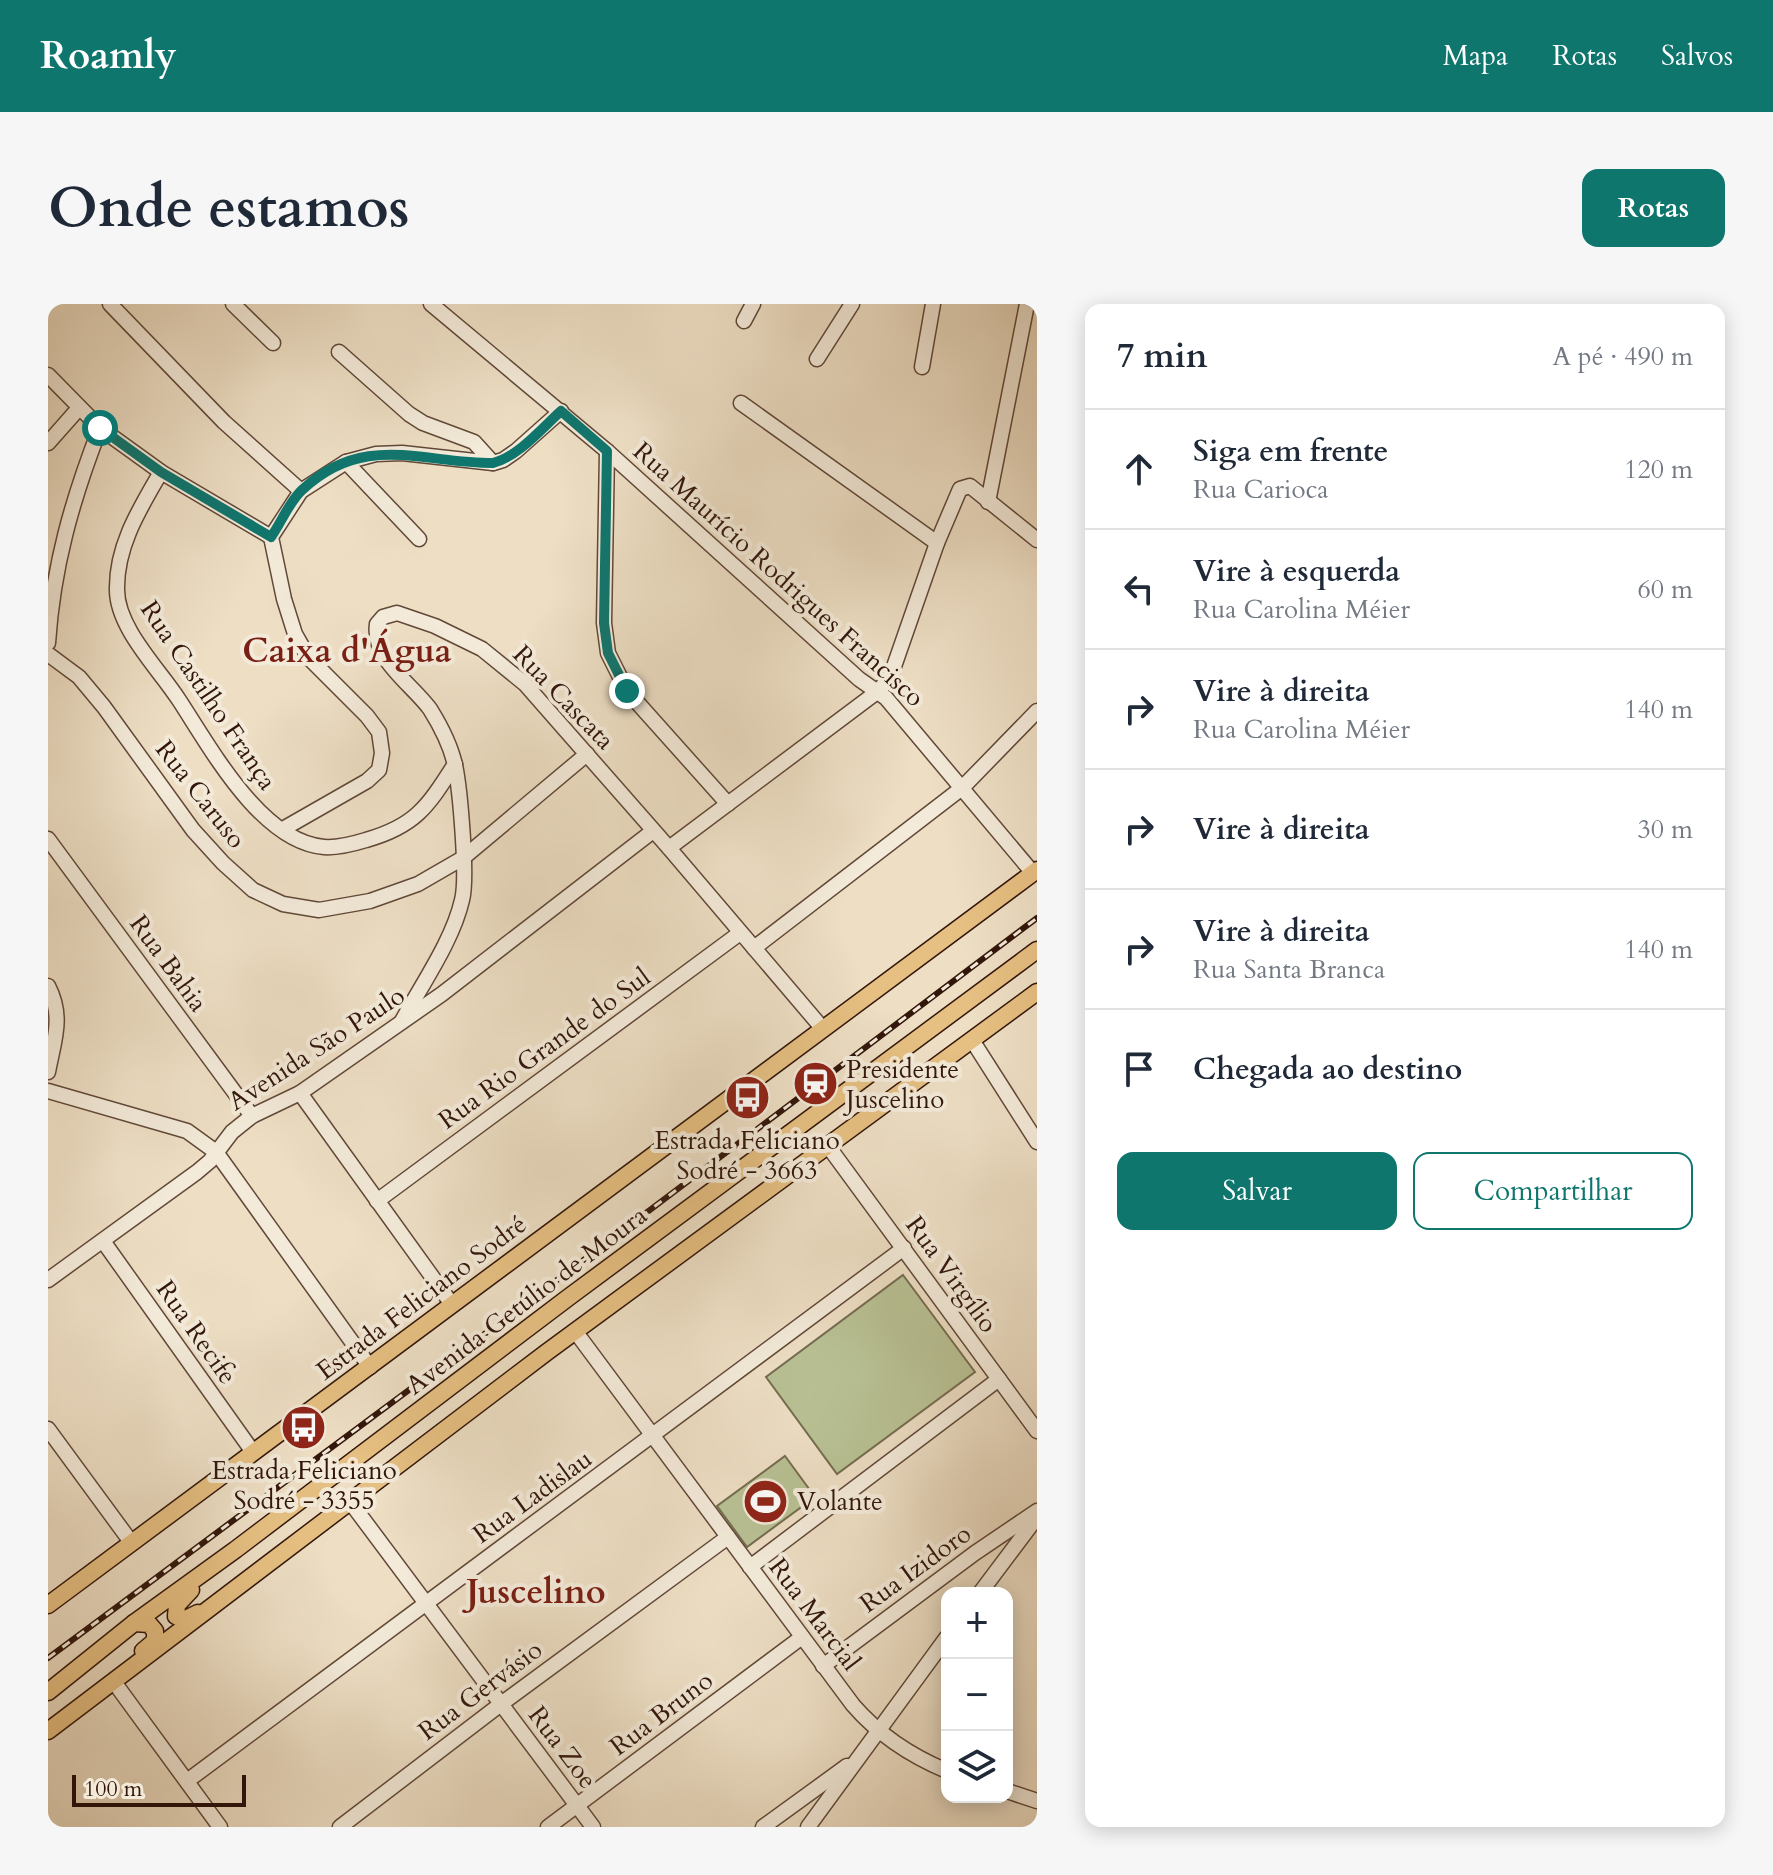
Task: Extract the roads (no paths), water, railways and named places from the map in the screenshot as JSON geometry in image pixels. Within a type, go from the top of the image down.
[{"type":"main road","name":"Estrada Feliciano Sodré","points":[[48,1605],[1035,872]]},
{"type":"main road","name":"Avenida Getúlio de Moura","points":[[48,1692],[134,1623],[1037,950]]},
{"type":"main road","name":"Avenida Getúlio de Moura","points":[[48,1731],[575,1331],[1037,992]]},
{"type":"main road","points":[[221,1601],[188,1619],[176,1616],[177,1605],[182,1599],[235,1550]]},
{"type":"main road","points":[[114,1682],[117,1672],[155,1641],[153,1626],[134,1623]]},
{"type":"street","points":[[110,304],[224,422],[301,491]]},
{"type":"street","points":[[233,304],[273,343]]},
{"type":"street","name":"Rua Maurício Rodrigues Francisco","points":[[431,304],[561,411],[859,679],[892,704],[1035,872]]},
{"type":"street","points":[[744,321],[753,304]]},
{"type":"street","points":[[817,359],[852,304]]},
{"type":"street","points":[[922,367],[933,304]]},
{"type":"street","points":[[988,502],[1027,304]]},
{"type":"street","points":[[339,352],[409,414],[423,423],[474,442],[493,463]]},
{"type":"street","points":[[48,375],[100,428],[161,472],[271,537]]},
{"type":"street","points":[[741,403],[937,543]]},
{"type":"street","points":[[48,443],[79,408]]},
{"type":"street","points":[[283,829],[367,781],[379,770],[382,753],[379,732],[367,716],[308,657],[295,634],[284,599],[271,537],[301,491],[346,462],[376,454],[402,453],[493,463],[503,460],[561,411]]},
{"type":"street","points":[[48,643],[51,597],[59,553],[100,428]]},
{"type":"street","points":[[607,451],[604,623],[608,653],[627,691],[728,804]]},
{"type":"street","points":[[346,462],[419,539]]},
{"type":"street","name":"Rua Castilho França","points":[[161,472],[130,527],[120,561],[117,590],[121,610],[139,644],[227,771],[263,815],[304,842],[325,847],[385,835],[414,819],[436,795],[455,764]]},
{"type":"street","points":[[669,848],[877,692],[894,671],[957,492],[970,486],[1037,540]]},
{"type":"street","name":"Rua Cascata","points":[[402,1021],[458,914],[463,897],[463,858],[455,764],[444,735],[429,709],[387,661],[376,642],[377,624],[383,617],[397,613],[482,649],[525,684],[823,1029]]},
{"type":"street","name":"Rua Caruso","points":[[48,654],[79,677],[193,830],[223,863],[253,890],[283,904],[319,910],[370,901],[418,884],[463,858],[587,754]]},
{"type":"street","points":[[754,948],[962,788],[1037,711]]},
{"type":"street","name":"Avenida São Paulo","points":[[48,1280],[197,1172],[232,1132],[252,1116],[300,1093],[442,994],[653,831]]},
{"type":"street","name":"Rua Bahia","points":[[48,839],[252,1116]]},
{"type":"street","name":"Rua Rio Grande do Sul","points":[[377,1201],[740,933]]},
{"type":"street","points":[[48,986],[55,1000],[48,1072]]},
{"type":"street","points":[[972,1040],[1037,1142]]},
{"type":"street","points":[[48,1091],[187,1131],[216,1152],[370,1367]]},
{"type":"street","points":[[300,1093],[451,1303]]},
{"type":"street","name":"Rua Virgílio","points":[[828,1146],[1037,1431]]},
{"type":"street","name":"Rua Recife","points":[[103,1241],[253,1452]]},
{"type":"street","name":"Rua Ladislau","points":[[187,1781],[904,1248]]},
{"type":"street","name":"Rua Marcial","points":[[575,1331],[853,1705],[877,1731],[941,1768]]},
{"type":"street","points":[[750,1567],[999,1379]]},
{"type":"street","points":[[48,1429],[131,1542]]},
{"type":"street","name":"Rua Zoe","points":[[351,1503],[593,1827]]},
{"type":"street","points":[[985,1587],[1037,1514]]},
{"type":"street","name":"Rua Izidoro","points":[[823,1666],[975,1553],[1037,1514]]},
{"type":"street","name":"Rua Gervásio","points":[[340,1827],[728,1537]]},
{"type":"street","points":[[975,1553],[997,1571]]},
{"type":"street","name":"Rua Bruno","points":[[548,1827],[802,1637]]},
{"type":"street","points":[[808,1827],[941,1645]]},
{"type":"street","points":[[114,1682],[220,1827]]},
{"type":"street","points":[[763,1827],[858,1758]]},
{"type":"street","points":[[1013,1793],[1037,1801]]},
{"type":"railway","points":[[48,1658],[1037,918]]},
{"type":"place","name":"Presidente Juscelino","points":[[815,1084]]},
{"type":"place","name":"Estrada Feliciano Sodré - 3663","points":[[747,1097]]},
{"type":"place","name":"Estrada Feliciano Sodré - 3355","points":[[304,1427]]},
{"type":"place","name":"Volante","points":[[766,1501]]},
{"type":"district","name":"Caixa d'Água","points":[[347,650]]},
{"type":"district","name":"Juscelino","points":[[536,1591]]}]
